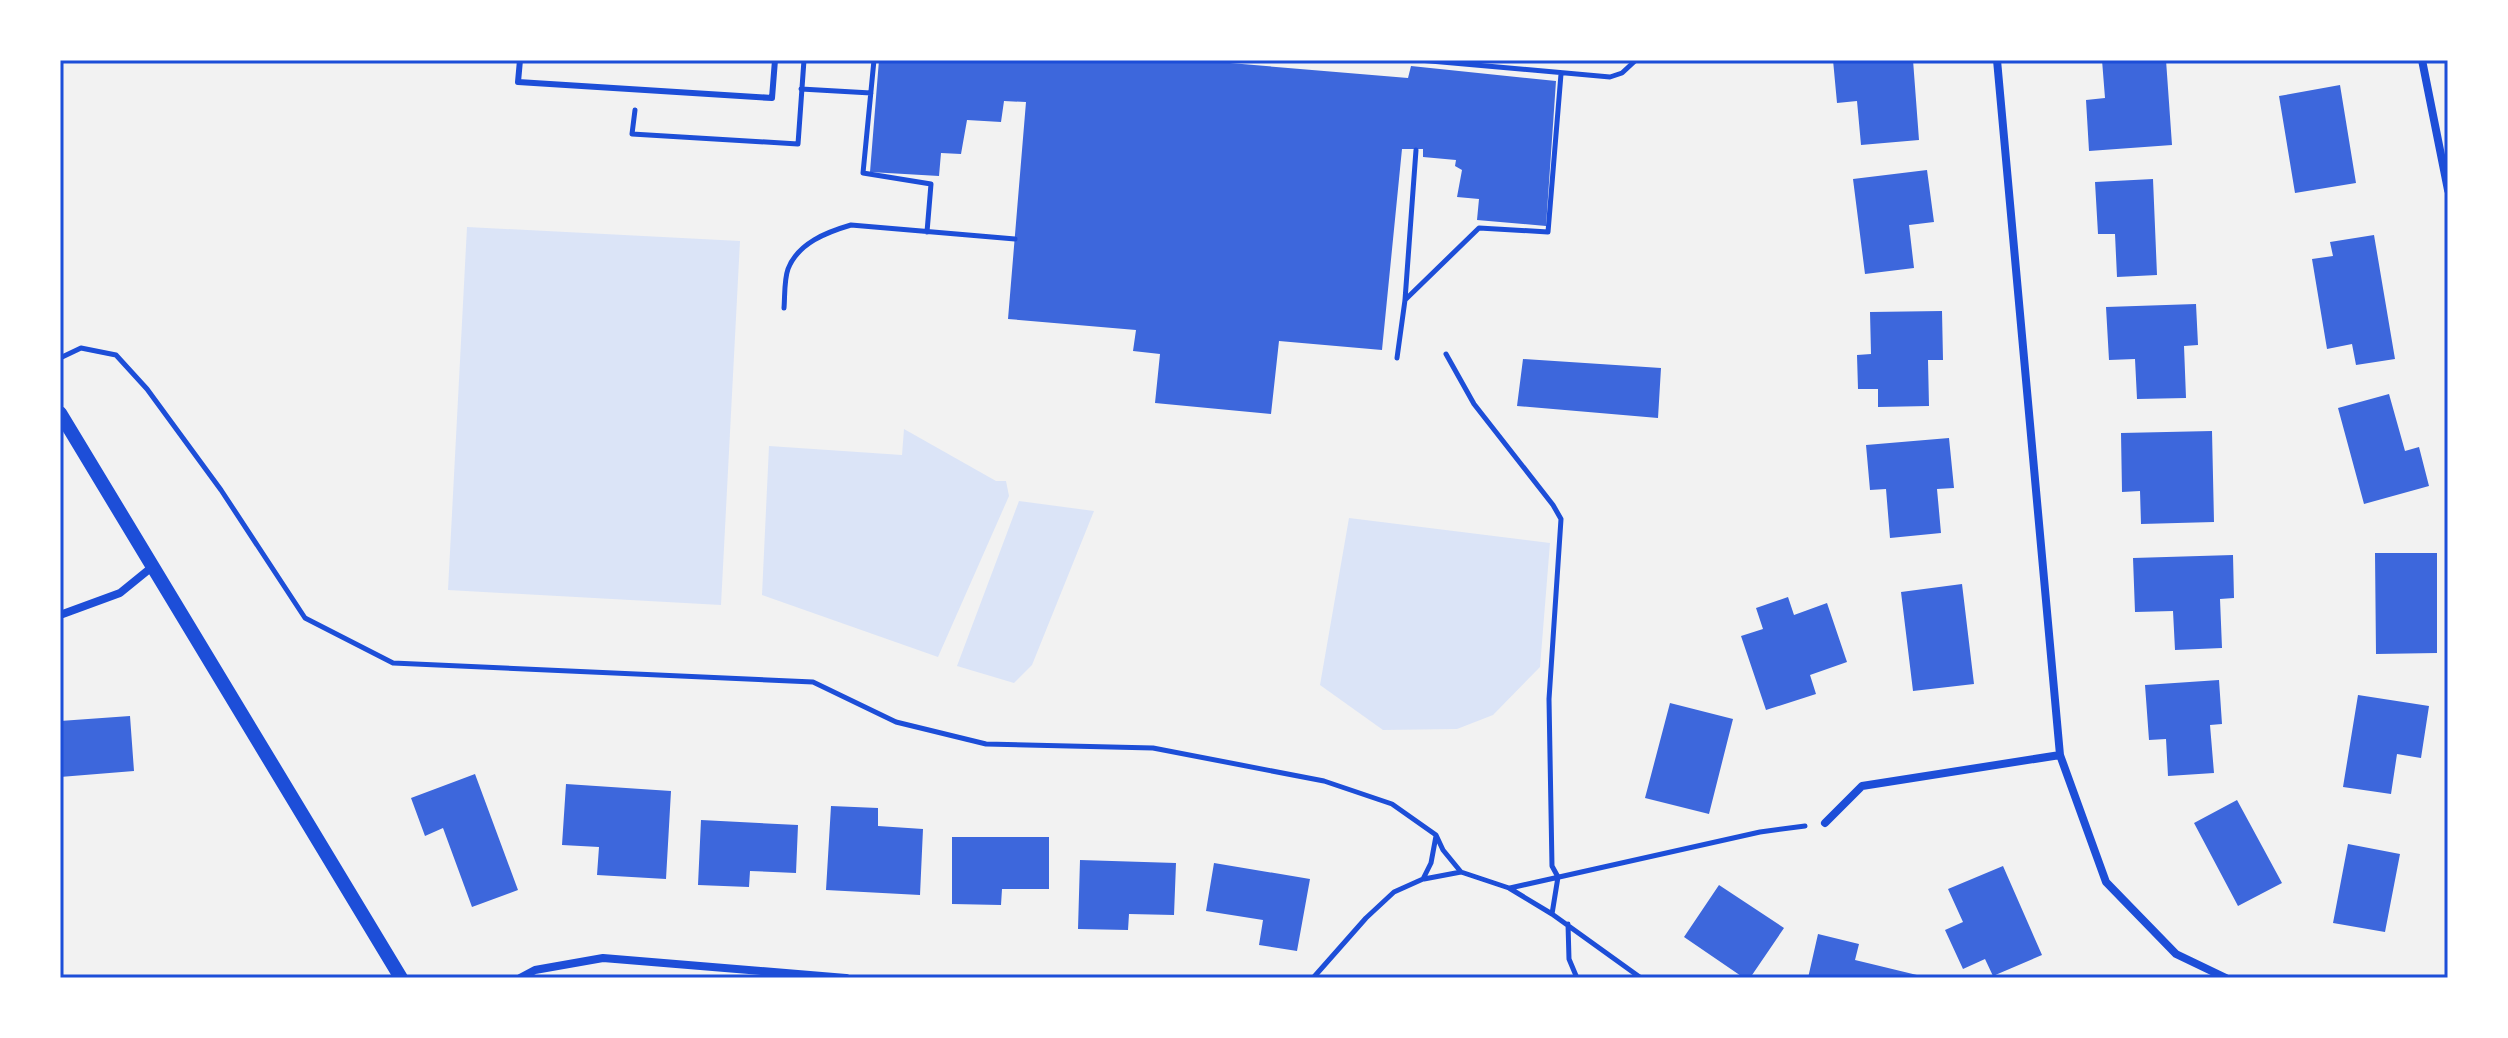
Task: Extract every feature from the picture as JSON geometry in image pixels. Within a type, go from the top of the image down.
[{"type":"street","points":[[1997,60],[2060,755],[2106,882],[2176,954],[2226,978]]},
{"type":"street","points":[[2422,60],[2448,190]]},
{"type":"street","points":[[60,413],[401,978]]},
{"type":"street","points":[[60,615],[120,593],[152,567]]},
{"type":"street","points":[[1825,823],[1862,786],[2060,755]]},
{"type":"street","points":[[520,978],[535,970],[603,958],[846,978]]},
{"type":"lane","points":[[520,60],[518,82],[772,98],[775,60]]},
{"type":"path","points":[[637,89],[632,134],[798,144],[804,60]]},
{"type":"path","points":[[874,60],[863,173],[931,184],[927,232]]},
{"type":"path","points":[[1419,60],[1610,77],[1622,73],[1636,60]]},
{"type":"path","points":[[1405,300],[1479,228],[1548,232],[1561,74]]},
{"type":"path","points":[[801,89],[871,93]]},
{"type":"path","points":[[1397,358],[1405,300],[1416,150]]},
{"type":"path","points":[[784,308],[788,269],[803,247],[829,231],[851,225],[1015,239]]},
{"type":"path","points":[[60,358],[81,348],[116,355],[147,389],[221,490],[305,618],[393,663],[813,682],[896,722],[986,744],[1153,748],[1324,781],[1392,804],[1436,835],[1443,850],[1461,872]]},
{"type":"path","points":[[1446,354],[1474,404],[1561,519],[1549,699],[1552,866],[1558,877],[1552,914]]},
{"type":"path","points":[[1509,888],[1760,832],[1825,823]]},
{"type":"path","points":[[1423,879],[1431,863],[1436,835]]},
{"type":"path","points":[[1313,978],[1366,918],[1394,892],[1423,879],[1461,872],[1509,888],[1568,923],[1641,978]]},
{"type":"path","points":[[1568,923],[1569,959],[1577,978]]},
{"type":"shaded area","points":[[467,227],[740,241],[721,605],[448,590]]},
{"type":"shaded area","points":[[904,429],[996,481],[1006,481],[1009,496],[938,657],[762,595],[769,446],[902,455]]},
{"type":"shaded area","points":[[1019,501],[1094,511],[1032,665],[1014,683],[957,666]]},
{"type":"shaded area","points":[[1349,518],[1550,543],[1540,667],[1493,715],[1457,729],[1383,730],[1320,685]]},
{"type":"building","points":[[879,60],[1194,60],[1408,78],[1411,66],[1556,81],[1546,226],[1477,220],[1479,199],[1457,197],[1462,170],[1455,166],[1456,160],[1423,157],[1423,149],[1402,149],[1382,350],[1279,341],[1271,414],[1155,403],[1160,354],[1133,351],[1136,330],[1008,319],[1026,102],[1004,101],[1001,122],[967,120],[961,154],[941,153],[939,176],[870,172]]},
{"type":"building","points":[[1833,60],[1913,60],[1919,140],[1861,145],[1857,101],[1837,103]]},
{"type":"building","points":[[2102,60],[2166,60],[2172,145],[2089,151],[2086,100],[2105,98]]},
{"type":"building","points":[[2340,85],[2356,183],[2295,193],[2279,96]]},
{"type":"building","points":[[1927,170],[1934,222],[1909,225],[1914,268],[1865,274],[1853,179]]},
{"type":"building","points":[[2153,179],[2157,275],[2117,277],[2115,234],[2098,234],[2095,182]]},
{"type":"building","points":[[2374,235],[2395,359],[2356,365],[2352,344],[2327,349],[2312,259],[2333,256],[2330,242]]},
{"type":"building","points":[[2196,304],[2198,345],[2184,346],[2186,398],[2137,399],[2135,359],[2109,360],[2106,307]]},
{"type":"building","points":[[1942,311],[1943,360],[1928,360],[1929,406],[1878,407],[1878,389],[1858,389],[1857,355],[1871,354],[1870,312]]},
{"type":"building","points":[[1523,359],[1661,368],[1658,418],[1517,406]]},
{"type":"building","points":[[2389,394],[2405,451],[2419,447],[2429,486],[2364,504],[2338,408]]},
{"type":"building","points":[[2212,431],[2214,522],[2141,524],[2140,491],[2122,492],[2121,433]]},
{"type":"building","points":[[1949,438],[1954,488],[1937,489],[1941,533],[1890,538],[1886,489],[1870,490],[1866,445]]},
{"type":"building","points":[[2375,553],[2437,553],[2437,653],[2376,654]]},
{"type":"building","points":[[2233,555],[2234,598],[2220,599],[2222,648],[2175,650],[2173,611],[2135,612],[2133,558]]},
{"type":"building","points":[[1962,584],[1974,684],[1913,691],[1901,592]]},
{"type":"building","points":[[1788,597],[1794,615],[1827,603],[1847,662],[1810,675],[1816,694],[1766,710],[1741,636],[1763,629],[1756,608]]},
{"type":"building","points":[[2219,680],[2222,724],[2210,725],[2214,773],[2168,776],[2166,739],[2149,740],[2145,685]]},
{"type":"building","points":[[2358,695],[2429,706],[2421,758],[2397,754],[2391,794],[2343,787]]},
{"type":"building","points":[[1670,703],[1733,719],[1709,814],[1645,798]]},
{"type":"building","points":[[130,716],[134,771],[60,777],[60,721]]},
{"type":"building","points":[[475,774],[518,890],[472,907],[443,828],[425,836],[411,798]]},
{"type":"building","points":[[566,784],[671,791],[666,879],[597,875],[599,847],[562,845]]},
{"type":"building","points":[[2237,800],[2282,883],[2238,906],[2194,823]]},
{"type":"building","points":[[831,806],[878,808],[878,826],[923,829],[920,895],[826,890]]},
{"type":"building","points":[[701,820],[798,825],[796,873],[750,871],[749,887],[698,885]]},
{"type":"building","points":[[952,837],[1049,837],[1049,889],[1002,889],[1001,905],[952,904]]},
{"type":"building","points":[[2348,844],[2400,854],[2385,932],[2333,923]]},
{"type":"building","points":[[1080,860],[1176,863],[1174,915],[1129,914],[1128,930],[1078,929]]},
{"type":"building","points":[[1214,863],[1310,879],[1297,951],[1259,945],[1263,920],[1206,911]]},
{"type":"building","points":[[2003,866],[2042,955],[1993,976],[1985,959],[1963,969],[1945,930],[1963,922],[1948,889]]},
{"type":"building","points":[[1719,885],[1784,928],[1750,978],[1744,978],[1684,937]]},
{"type":"building","points":[[1818,934],[1859,944],[1855,960],[1917,975],[1916,978],[1808,978]]}]
